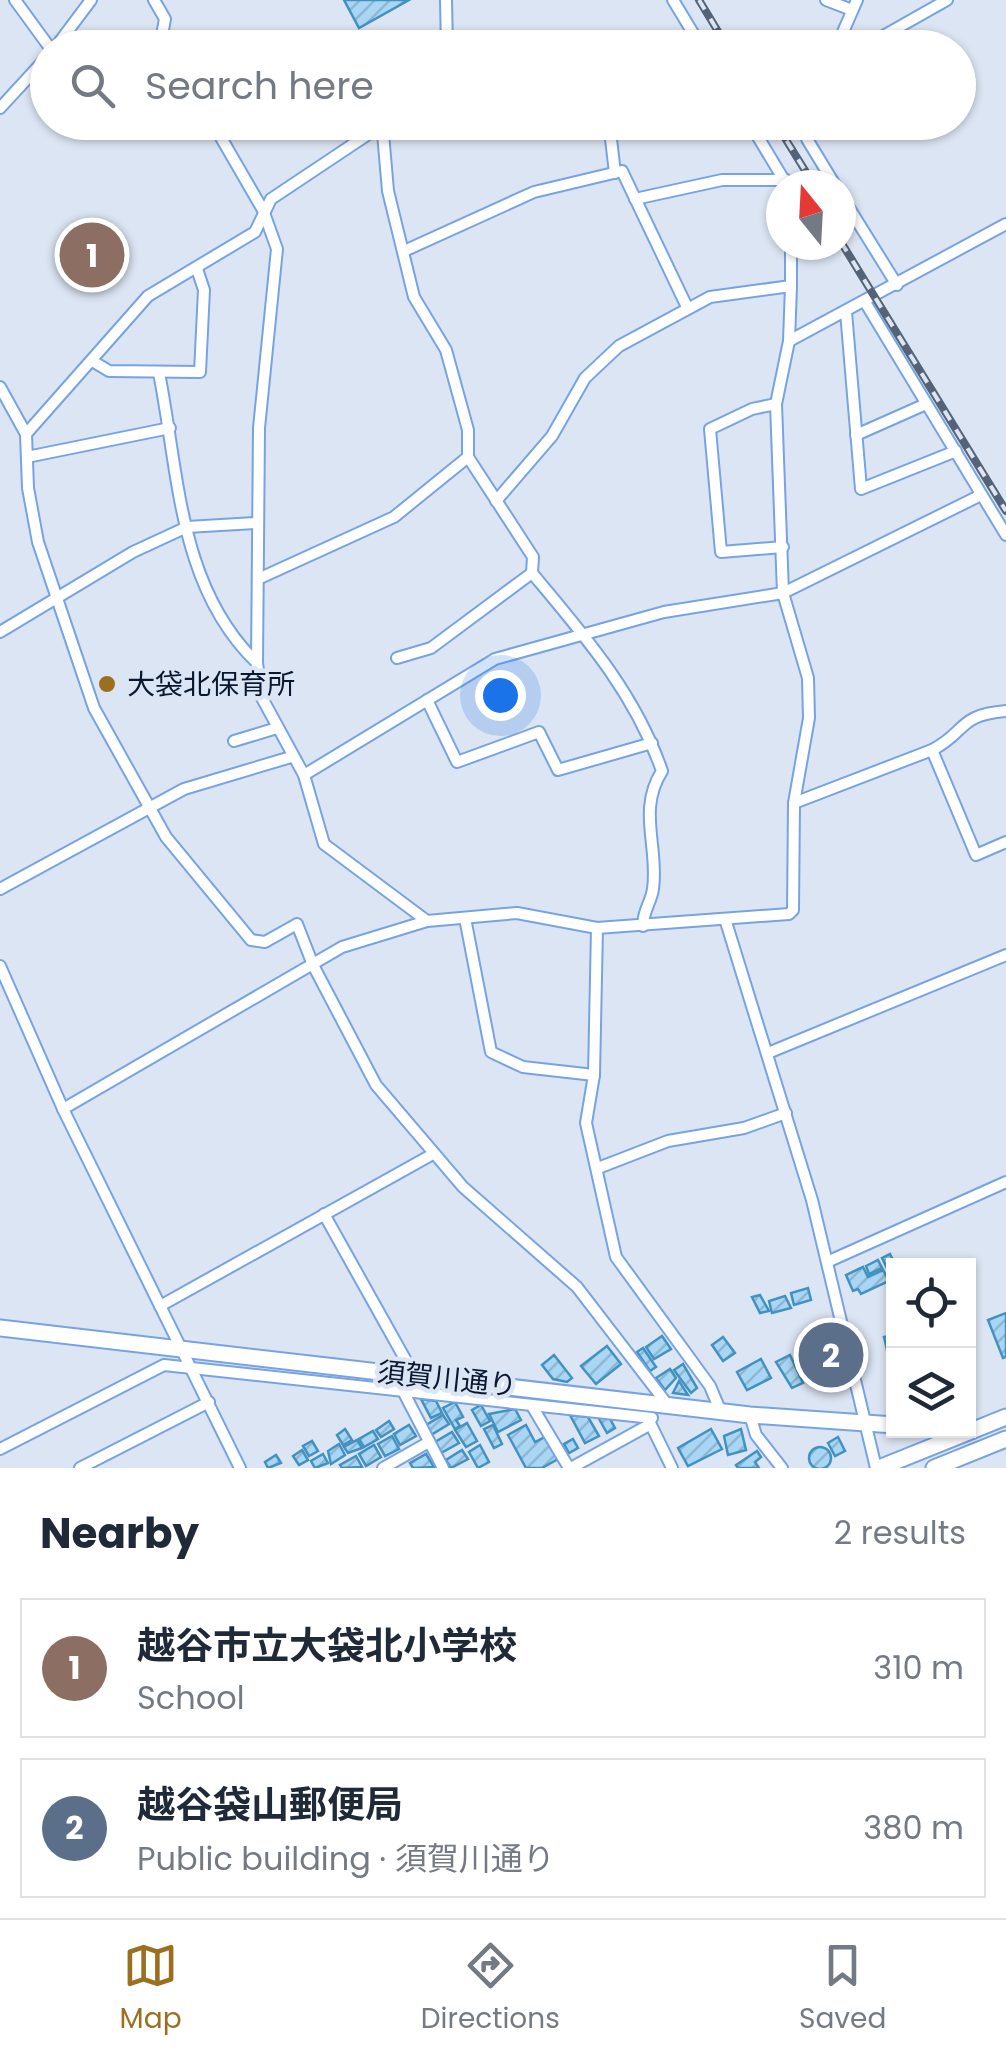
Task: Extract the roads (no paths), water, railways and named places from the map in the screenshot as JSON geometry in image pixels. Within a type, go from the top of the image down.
[{"type":"street","points":[[15,0],[38,30]]},
{"type":"street","points":[[67,30],[91,0]]},
{"type":"street","points":[[154,0],[165,19],[163,30]]},
{"type":"street","points":[[446,0],[447,30]]},
{"type":"street","points":[[674,0],[692,30]]},
{"type":"street","points":[[826,0],[855,5],[844,30]]},
{"type":"street","points":[[894,30],[947,0]]},
{"type":"street","points":[[0,108],[30,76]]},
{"type":"street","points":[[222,140],[262,210],[277,249],[259,428],[255,523],[256,662],[262,698],[304,775],[324,844],[427,920]]},
{"type":"street","points":[[26,434],[94,362],[148,296],[255,232],[262,210],[272,199],[359,140]]},
{"type":"street","points":[[383,140],[388,192],[414,297],[446,350],[468,430],[468,457],[533,556],[532,573],[612,667],[652,743],[662,771],[649,791],[653,893],[642,907],[643,926]]},
{"type":"street","points":[[611,140],[614,173]]},
{"type":"street","points":[[760,140],[779,170]]},
{"type":"street","points":[[808,140],[826,170]]},
{"type":"street","points":[[404,251],[534,192],[622,171],[688,307]]},
{"type":"street","points":[[635,199],[722,180],[766,181]]},
{"type":"street","points":[[856,219],[897,285]]},
{"type":"street","points":[[789,341],[1006,224]]},
{"type":"street","points":[[63,1110],[342,947],[427,920],[517,913],[598,928],[726,922],[792,910],[794,804],[806,752],[808,678],[783,593],[776,404],[789,341],[791,260]]},
{"type":"street","points":[[94,362],[109,371],[200,372],[204,290],[197,269]]},
{"type":"street","points":[[496,500],[552,436],[601,359],[710,297],[791,286]]},
{"type":"street","points":[[865,302],[1006,535]]},
{"type":"street","points":[[846,312],[862,490],[956,451]]},
{"type":"street","points":[[159,373],[176,487],[200,583],[240,646],[256,662]]},
{"type":"street","points":[[0,387],[26,434],[35,529],[94,708],[148,809],[251,940],[265,942],[297,924],[313,965],[376,1084],[463,1187],[577,1287],[655,1412],[672,1468]]},
{"type":"street","points":[[776,404],[752,409],[710,429],[721,552],[783,547]]},
{"type":"street","points":[[856,435],[926,404]]},
{"type":"street","points":[[27,457],[170,428]]},
{"type":"street","points":[[258,579],[394,517],[468,457]]},
{"type":"street","points":[[304,775],[495,659],[664,612],[783,593],[981,494]]},
{"type":"street","points":[[0,632],[133,552],[187,527],[255,523]]},
{"type":"street","points":[[396,658],[431,648],[532,573]]},
{"type":"street","points":[[427,700],[457,762],[538,732],[558,770],[652,743]]},
{"type":"street","points":[[794,804],[932,750],[947,742],[959,724],[980,713],[1006,711]]},
{"type":"street","points":[[234,742],[277,728]]},
{"type":"street","points":[[932,750],[976,855],[1006,842]]},
{"type":"street","points":[[0,889],[184,789],[291,757]]},
{"type":"street","points":[[465,918],[491,1052],[523,1067],[572,1069],[594,1075]]},
{"type":"street","points":[[726,922],[786,1113],[877,1468],[1006,1417]]},
{"type":"street","points":[[598,928],[594,1075],[586,1123],[616,1258],[710,1386],[720,1410]]},
{"type":"street","points":[[768,1053],[1006,956]]},
{"type":"street","points":[[0,966],[63,1110],[240,1468]]},
{"type":"street","points":[[598,1168],[668,1140],[744,1128],[786,1113]]},
{"type":"street","points":[[160,1306],[432,1154]]},
{"type":"street","points":[[827,1262],[1006,1182]]},
{"type":"street","points":[[324,1214],[406,1380],[428,1442],[443,1468]]},
{"type":"street","name":"須賀川通り","points":[[0,1328],[655,1412],[720,1410],[886,1424]]},
{"type":"street","points":[[0,1449],[164,1365],[406,1380],[532,1406],[655,1412]]},
{"type":"street","points":[[80,1468],[209,1402]]},
{"type":"street","points":[[532,1406],[566,1467],[655,1412]]},
{"type":"street","points":[[750,1414],[756,1435],[782,1468]]},
{"type":"street","points":[[926,1438],[931,1447]]},
{"type":"street","points":[[934,1468],[1006,1439]]},
{"type":"street","points":[[383,1468],[428,1442]]},
{"type":"railway","points":[[699,0],[717,30]]},
{"type":"railway","points":[[786,140],[805,170]]},
{"type":"railway","points":[[852,260],[1006,511]]},
{"type":"place","name":"越谷市立大袋北小学校","points":[[92,255]]},
{"type":"place","name":"大袋北保育所","points":[[107,684]]},
{"type":"place","name":"越谷袋山郵便局","points":[[831,1355]]}]
